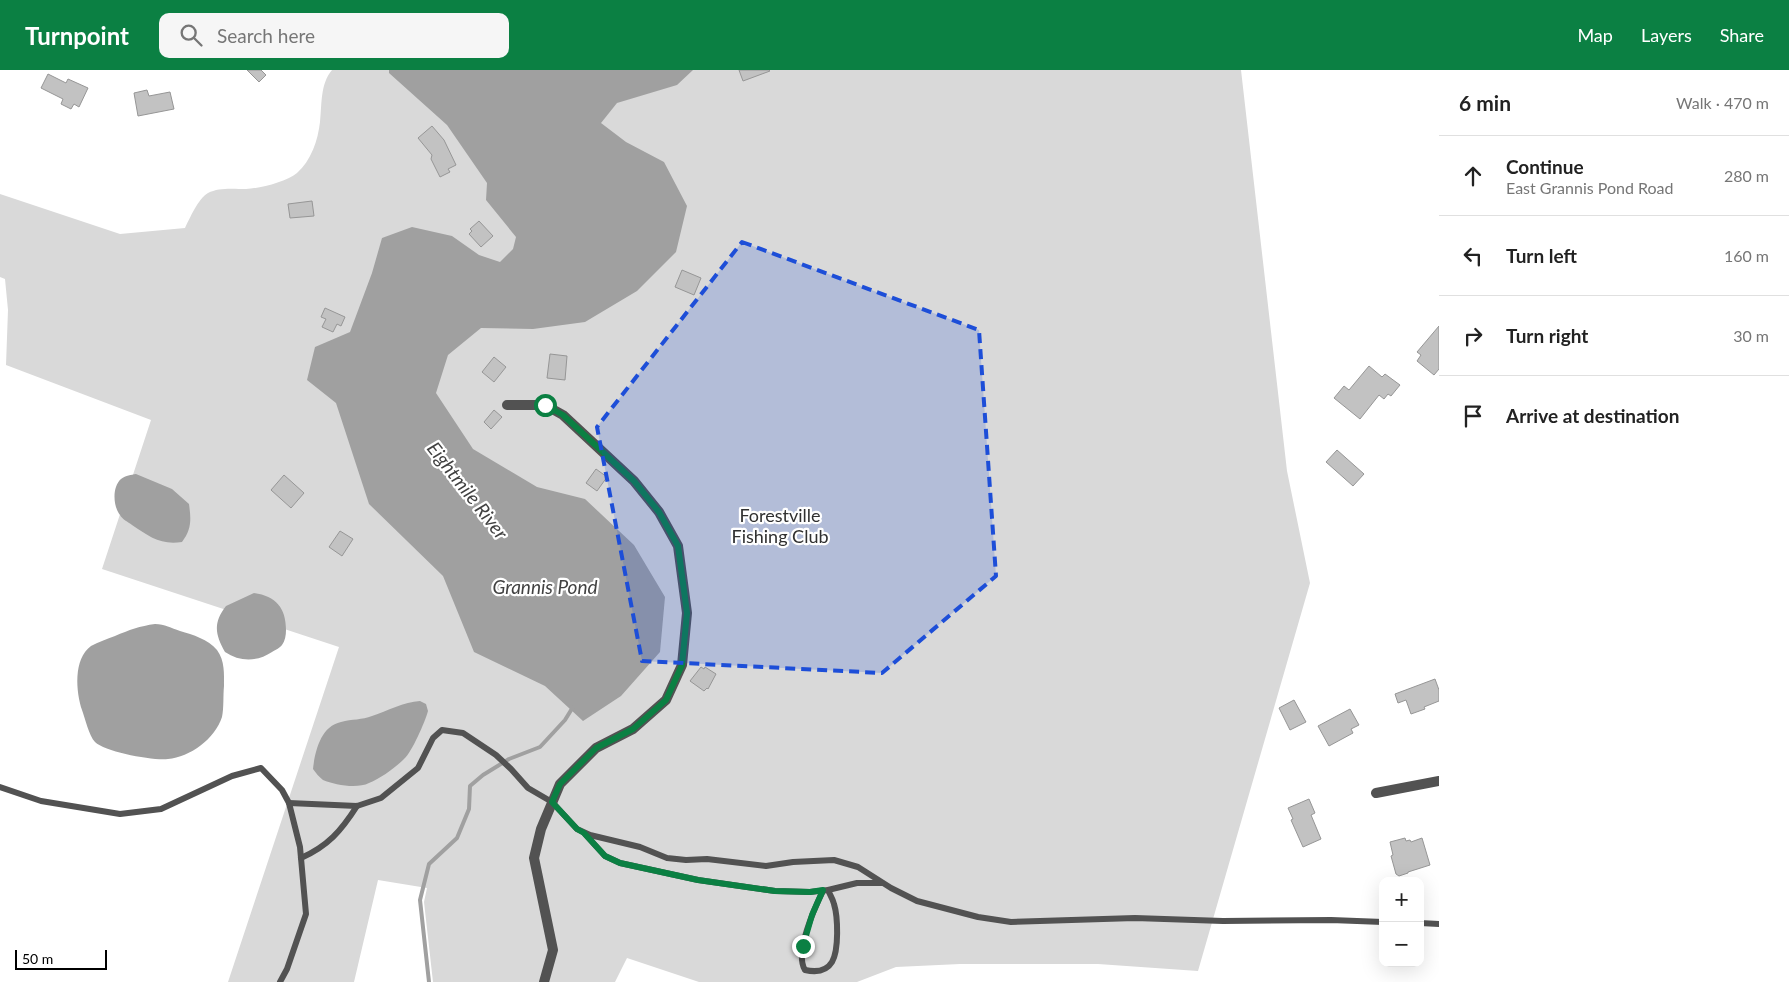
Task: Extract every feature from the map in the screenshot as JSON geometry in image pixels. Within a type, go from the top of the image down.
[{"type":"street","points":[[506,406],[545,405],[563,415],[634,481],[659,512],[678,546],[687,613],[682,665],[666,700],[633,729],[596,748],[560,784],[541,829],[534,858],[553,950],[544,982]]},
{"type":"street","points":[[1376,793],[1439,781]]},
{"type":"lane","points":[[289,803],[356,806],[381,798],[418,768],[432,738],[442,730],[463,733],[496,756],[528,788],[552,802],[577,829],[605,840],[640,848],[666,858],[686,860],[707,859],[766,866],[793,862],[834,860],[858,867],[917,902],[978,917],[1011,922],[1135,918],[1223,921],[1331,920],[1379,922]]},
{"type":"lane","points":[[0,787],[41,801],[120,814],[161,809],[232,776],[262,768],[282,790],[289,803],[300,847],[306,914],[287,969],[280,982]]},
{"type":"lane","points":[[301,858],[318,851],[336,836],[356,806]]},
{"type":"lane","points":[[584,833],[605,856],[620,863],[698,880],[775,891],[810,892],[857,883],[883,883]]},
{"type":"lane","points":[[825,890],[834,904],[837,920],[837,943],[832,962],[824,969],[814,972],[805,970],[801,965],[803,946],[812,915],[825,890]]},
{"type":"lane","points":[[1424,923],[1439,924]]},
{"type":"highlighted area","points":[[742,242],[979,330],[996,576],[882,673],[642,661],[597,427]]},
{"type":"green space","name":"Forestville Fishing Club","points":[[332,70],[1241,70],[1287,471],[1310,583],[1198,971],[1098,964],[960,964],[896,967],[857,982],[699,982],[627,958],[615,982],[433,982],[424,902],[427,888],[378,880],[354,982],[228,982],[339,647],[102,569],[151,420],[6,365],[8,310],[5,279],[0,277],[0,194],[120,234],[185,228],[198,204],[208,193],[222,189],[246,189],[273,184],[292,176],[302,168],[316,143],[323,88]]},
{"type":"water","name":"Grannis Pond","points":[[389,70],[693,70],[677,85],[617,103],[601,123],[626,142],[664,162],[687,206],[676,252],[637,291],[585,322],[533,329],[481,328],[448,355],[436,393],[473,449],[537,487],[585,499],[634,545],[665,597],[660,652],[621,696],[583,721],[545,686],[474,652],[443,576],[369,504],[336,403],[307,380],[315,347],[350,332],[372,273],[382,238],[412,227],[452,236],[479,255],[500,262],[513,249],[516,237],[486,200],[487,183],[447,125],[389,73]]},
{"type":"water","points":[[136,474],[172,489],[189,504],[190,524],[188,533],[182,542],[174,543],[156,539],[138,529],[121,516],[116,507],[114,497],[116,487],[121,479],[128,475]]},
{"type":"water","points":[[254,593],[274,600],[282,609],[286,622],[286,636],[284,642],[277,649],[260,658],[248,660],[237,658],[225,652],[217,634],[217,623],[226,606]]},
{"type":"water","points":[[155,624],[168,626],[205,640],[220,654],[223,668],[223,710],[219,725],[201,746],[176,758],[152,759],[100,746],[95,742],[89,731],[78,694],[77,676],[81,659],[91,646],[130,630]]},
{"type":"water","points":[[420,701],[426,704],[428,711],[418,736],[404,759],[383,776],[364,785],[346,786],[323,780],[313,769],[320,740],[328,728],[334,724],[368,717]]},
{"type":"building","points":[[247,70],[261,70],[266,75],[259,82]]},
{"type":"building","points":[[739,70],[769,70],[770,71],[743,81]]},
{"type":"building","points":[[48,74],[66,83],[68,79],[88,88],[79,107],[74,104],[71,109],[61,104],[63,99],[41,88]]},
{"type":"building","points":[[147,90],[149,96],[170,92],[174,109],[138,116],[134,93]]},
{"type":"building","points":[[432,126],[444,140],[456,165],[448,169],[450,172],[440,177],[431,159],[432,155],[418,138]]},
{"type":"building","points":[[312,201],[314,216],[290,218],[288,204]]},
{"type":"building","points":[[479,221],[493,236],[481,247],[469,234],[472,231],[470,229]]},
{"type":"building","points":[[682,270],[701,278],[694,295],[675,287]]},
{"type":"building","points":[[325,308],[345,317],[341,326],[337,324],[333,332],[322,327],[326,319],[321,317]]},
{"type":"building","points":[[1439,326],[1439,369],[1434,375],[1417,361],[1421,355],[1417,352]]},
{"type":"building","points":[[550,354],[567,356],[565,380],[547,378]]},
{"type":"building","points":[[494,357],[506,367],[494,382],[482,372]]},
{"type":"building","points":[[1369,366],[1382,377],[1385,374],[1400,385],[1391,396],[1388,394],[1384,399],[1379,395],[1360,419],[1334,398],[1344,386],[1349,390]]},
{"type":"building","points":[[494,410],[502,417],[491,429],[484,422]]},
{"type":"building","points":[[1337,450],[1364,474],[1353,486],[1326,462]]},
{"type":"building","points":[[596,469],[607,477],[597,491],[586,483]]},
{"type":"building","points":[[284,475],[304,493],[291,508],[271,490]]},
{"type":"building","points":[[340,531],[353,539],[342,556],[329,547]]},
{"type":"building","points":[[701,667],[704,669],[705,667],[716,674],[708,689],[704,691],[690,681]]},
{"type":"building","points":[[1435,679],[1439,690],[1439,701],[1411,714],[1406,700],[1398,703],[1395,694]]},
{"type":"building","points":[[1294,700],[1306,722],[1290,730],[1279,708]]},
{"type":"building","points":[[1350,709],[1359,725],[1351,729],[1353,733],[1329,746],[1318,726]]},
{"type":"building","points":[[1309,799],[1315,813],[1311,815],[1321,839],[1303,847],[1291,820],[1293,819],[1288,808]]},
{"type":"building","points":[[1405,838],[1406,841],[1410,840],[1411,842],[1422,838],[1430,865],[1399,876],[1396,874],[1391,856],[1393,855],[1390,842]]},
{"type":"waterway","name":"Eightmile River","points":[[429,982],[420,900],[429,864],[457,838],[469,809],[470,786],[483,775],[509,759],[540,747],[565,720],[573,707]]},
{"type":"route","points":[[545,405],[563,415],[634,481],[659,512],[678,546],[687,613],[682,665],[666,700],[633,729],[596,748],[560,784],[552,802],[605,856],[620,863],[698,880],[775,891],[810,892],[823,890],[812,915],[803,946]]}]
